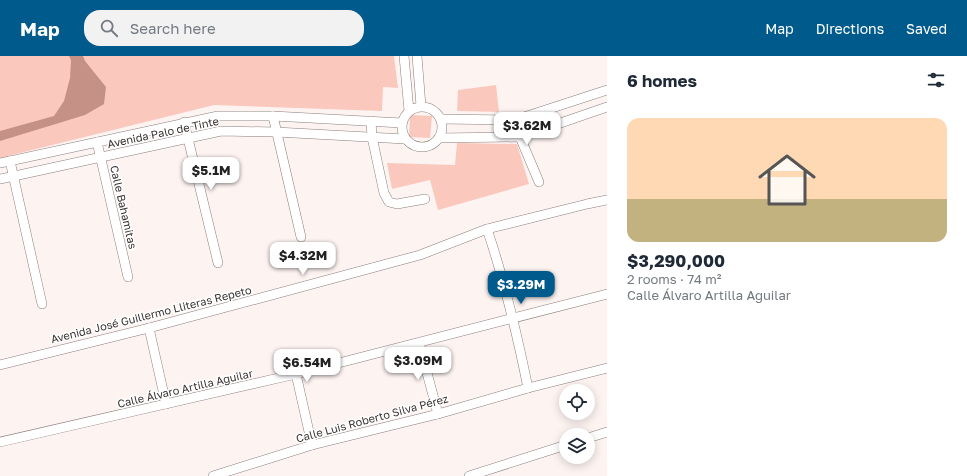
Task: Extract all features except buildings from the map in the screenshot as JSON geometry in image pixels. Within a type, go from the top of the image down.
[{"type":"street","points":[[404,56],[409,111]]},
{"type":"street","points":[[417,56],[421,106]]},
{"type":"street","points":[[441,119],[515,120],[607,90]]},
{"type":"street","points":[[421,106],[436,112],[441,119],[442,128],[439,138],[435,143],[422,148],[410,144],[405,139],[402,131],[404,116],[414,108],[421,106]]},
{"type":"street","points":[[439,138],[520,137],[607,107]]},
{"type":"street","name":"Avenida Palo de Tinte","points":[[0,163],[184,122],[218,116],[273,116],[402,123]]},
{"type":"street","points":[[273,116],[301,237]]},
{"type":"street","points":[[515,120],[520,137],[540,182]]},
{"type":"street","points":[[370,121],[384,193],[389,202],[397,204],[425,199]]},
{"type":"street","points":[[184,122],[218,263]]},
{"type":"street","name":"Avenida Palo de Tinte","points":[[0,179],[221,131],[276,132],[405,139]]},
{"type":"street","name":"Calle Bahamitas","points":[[97,142],[128,277]]},
{"type":"street","points":[[10,160],[42,304]]},
{"type":"street","name":"Avenida José Guillermo Lliteras Repeto","points":[[0,365],[149,328],[420,255],[487,230],[607,200]]},
{"type":"street","points":[[487,230],[501,270],[528,388]]},
{"type":"street","name":"Calle Álvaro Artilla Aguilar","points":[[0,442],[296,374],[607,294]]},
{"type":"street","points":[[149,328],[166,404]]},
{"type":"street","points":[[419,343],[438,414]]},
{"type":"street","name":"Calle Luis Roberto Silva Pérez","points":[[213,476],[312,445],[438,414],[528,388],[607,368]]},
{"type":"street","points":[[296,374],[312,445]]},
{"type":"street","points":[[595,436],[607,432]]},
{"type":"street","points":[[469,476],[559,447]]},
{"type":"shaded area","points":[[0,56],[394,56],[398,88],[383,87],[382,111],[214,105],[12,155],[0,160]]},
{"type":"shaded area","points":[[69,56],[83,56],[85,61],[106,87],[104,104],[85,115],[0,141],[0,131],[54,116],[64,101],[70,78],[71,60]]},
{"type":"shaded area","points":[[496,85],[499,112],[457,111],[458,90]]},
{"type":"shaded area","points":[[410,115],[432,116],[430,138],[409,137]]},
{"type":"shaded area","points":[[457,143],[517,144],[529,184],[438,210],[430,180],[392,189],[387,163],[455,165]]}]
